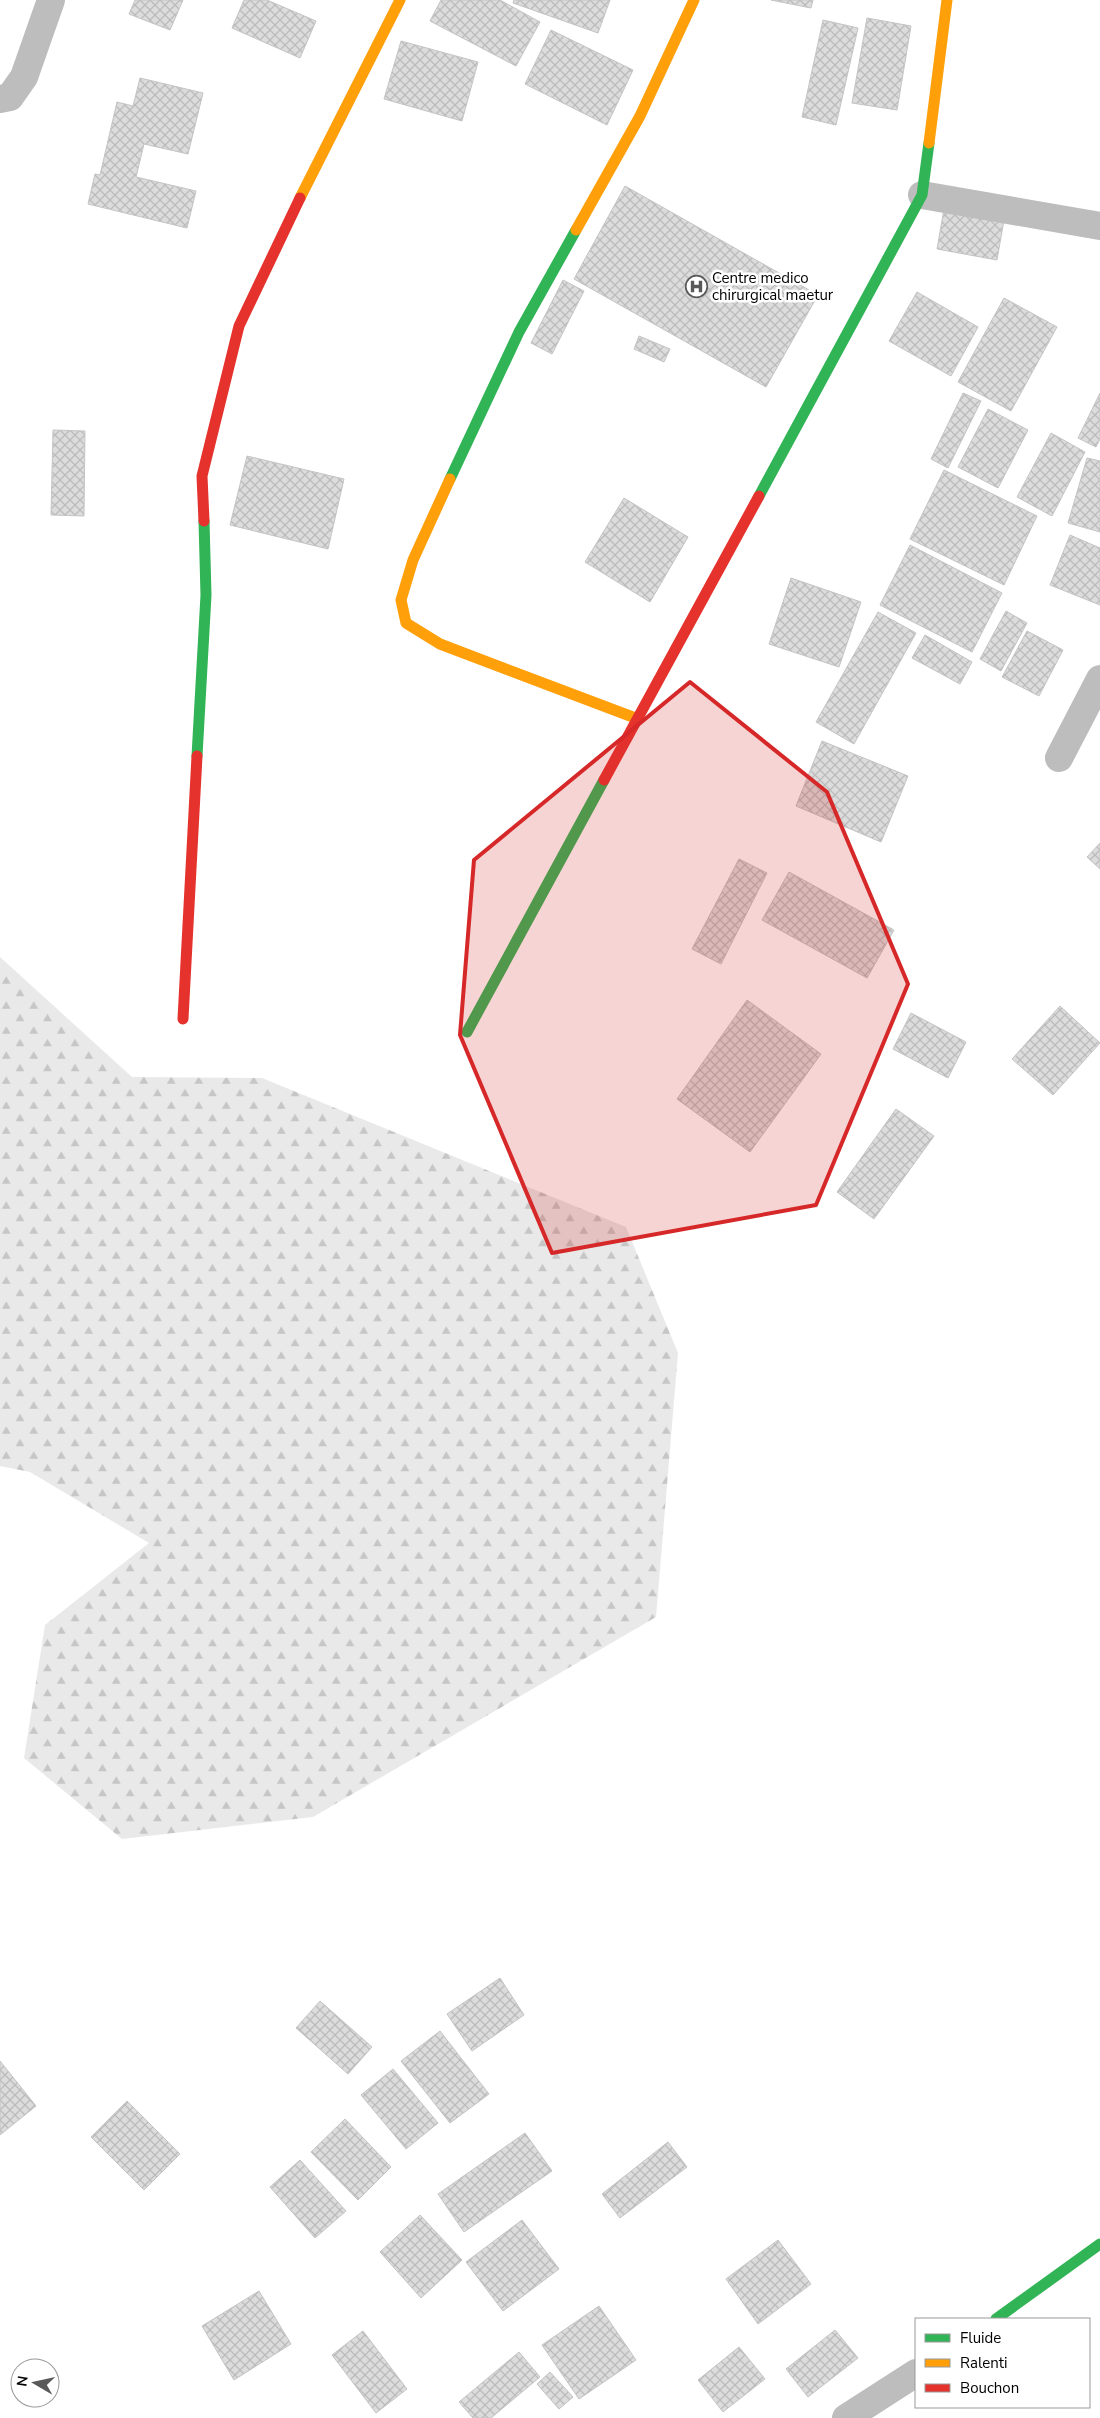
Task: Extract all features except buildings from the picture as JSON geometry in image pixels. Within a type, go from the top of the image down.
[{"type":"street","points":[[0,99],[10,97],[24,77],[51,0]]},
{"type":"street","points":[[184,1019],[206,595],[202,476],[239,326],[320,157],[400,0]]},
{"type":"street","points":[[638,719],[440,644],[406,623],[401,600],[413,560],[484,403],[519,332],[640,116],[694,0]]},
{"type":"street","points":[[467,1032],[922,194],[947,0]]},
{"type":"street","points":[[922,194],[1100,226]]},
{"type":"street","points":[[1059,758],[1100,678]]},
{"type":"street","points":[[997,2318],[1100,2244]]},
{"type":"street","points":[[846,2418],[915,2374]]},
{"type":"highlighted area","points":[[690,682],[827,792],[908,984],[816,1205],[552,1253],[460,1035],[474,860]]},
{"type":"green space","points":[[0,957],[132,1077],[262,1078],[626,1227],[678,1353],[656,1617],[313,1817],[122,1839],[24,1758],[45,1625],[149,1543],[30,1472],[0,1466]]},
{"type":"traffic: fast","points":[[759,496],[922,195],[929,143]]},
{"type":"traffic: fast","points":[[450,479],[519,332],[576,230]]},
{"type":"traffic: fast","points":[[197,756],[206,595],[204,521]]},
{"type":"traffic: fast","points":[[467,1032],[604,780]]},
{"type":"traffic: fast","points":[[997,2318],[1100,2244]]},
{"type":"traffic: slow","points":[[300,198],[400,0]]},
{"type":"traffic: slow","points":[[576,230],[640,116],[694,0]]},
{"type":"traffic: slow","points":[[929,143],[947,0]]},
{"type":"traffic: slow","points":[[450,479],[413,560],[401,600],[406,623],[440,644],[638,719]]},
{"type":"traffic: jam","points":[[204,521],[202,476],[239,326],[300,198]]},
{"type":"traffic: jam","points":[[604,780],[759,496]]},
{"type":"traffic: jam","points":[[183,1019],[197,756]]},
{"type":"place","name":"Centre medico chirurgical maetur","points":[[696,287]]}]
